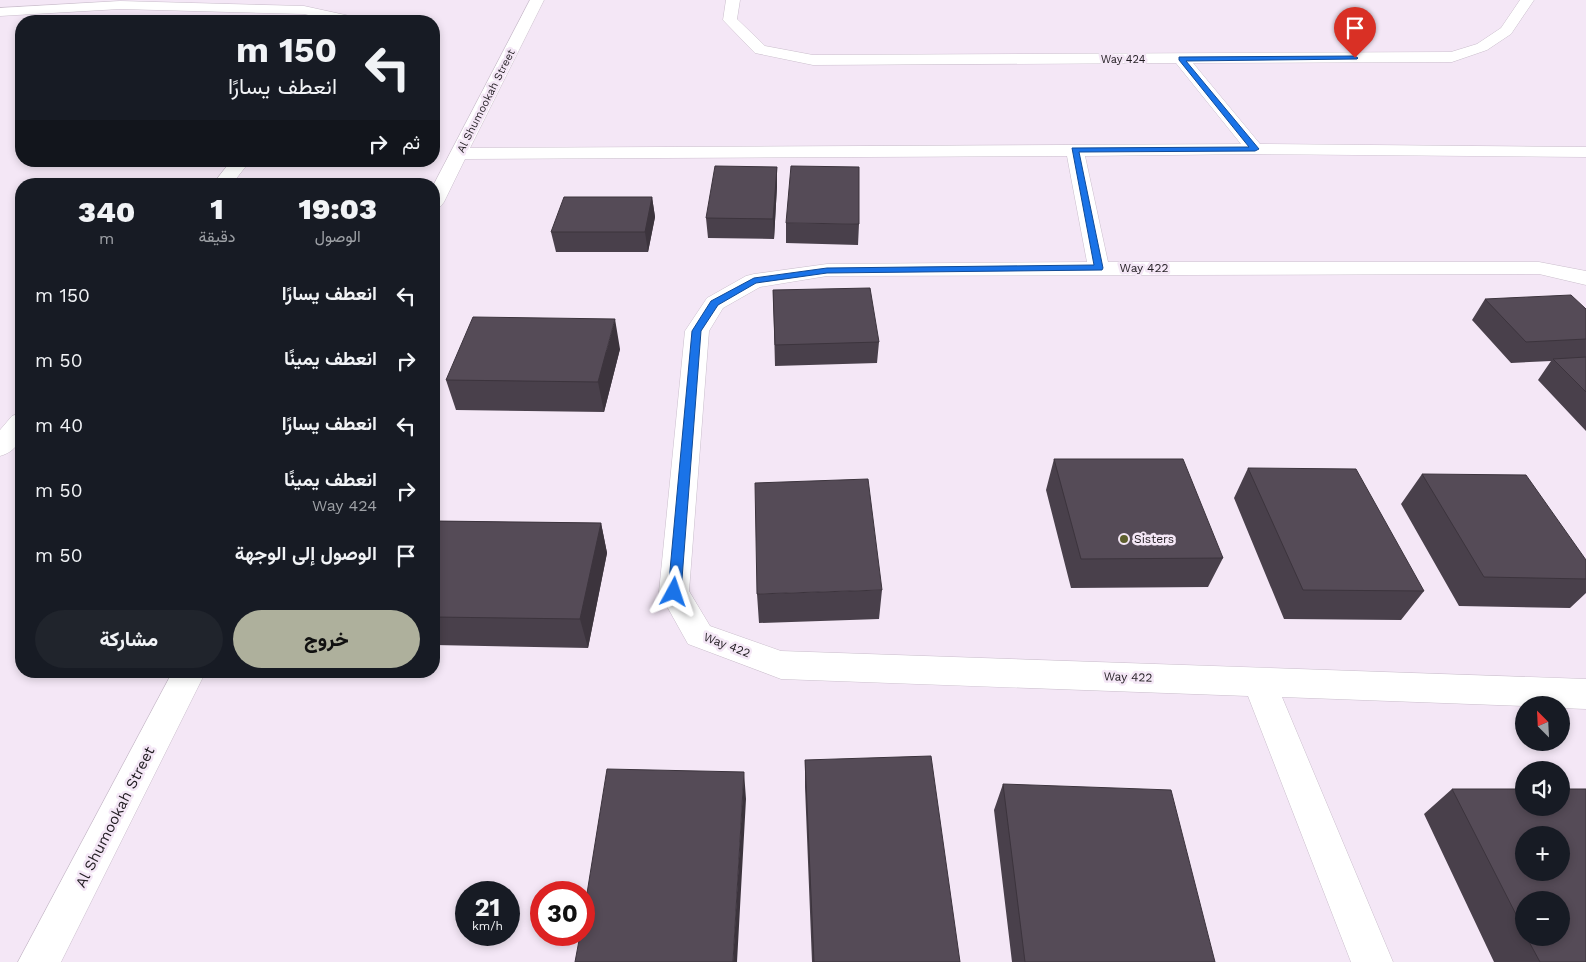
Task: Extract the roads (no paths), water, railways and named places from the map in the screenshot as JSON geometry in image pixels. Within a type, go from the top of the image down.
[{"type":"street","name":"Al Shumookah Street","points":[[440,190],[538,0]]},
{"type":"street","name":"Way 424","points":[[733,0],[730,20],[760,50],[813,60],[1452,58],[1482,47],[1506,31],[1527,0]]},
{"type":"street","points":[[0,12],[125,3],[304,10],[327,15]]},
{"type":"street","points":[[1181,59],[1255,149]]},
{"type":"street","points":[[459,154],[1255,149],[1586,152]]},
{"type":"street","points":[[1075,150],[1099,268]]},
{"type":"street","points":[[227,178],[236,167]]},
{"type":"street","name":"Way 422","points":[[1586,278],[1539,268],[1099,268],[827,270],[754,281],[715,303],[697,331],[674,592],[699,635],[780,665],[1586,694]]},
{"type":"street","points":[[0,447],[15,429]]},
{"type":"street","name":"Al Shumookah Street","points":[[39,962],[186,678]]},
{"type":"street","points":[[1259,682],[1372,962]]},
{"type":"place","name":"Sisters","points":[[1124,539]]}]
